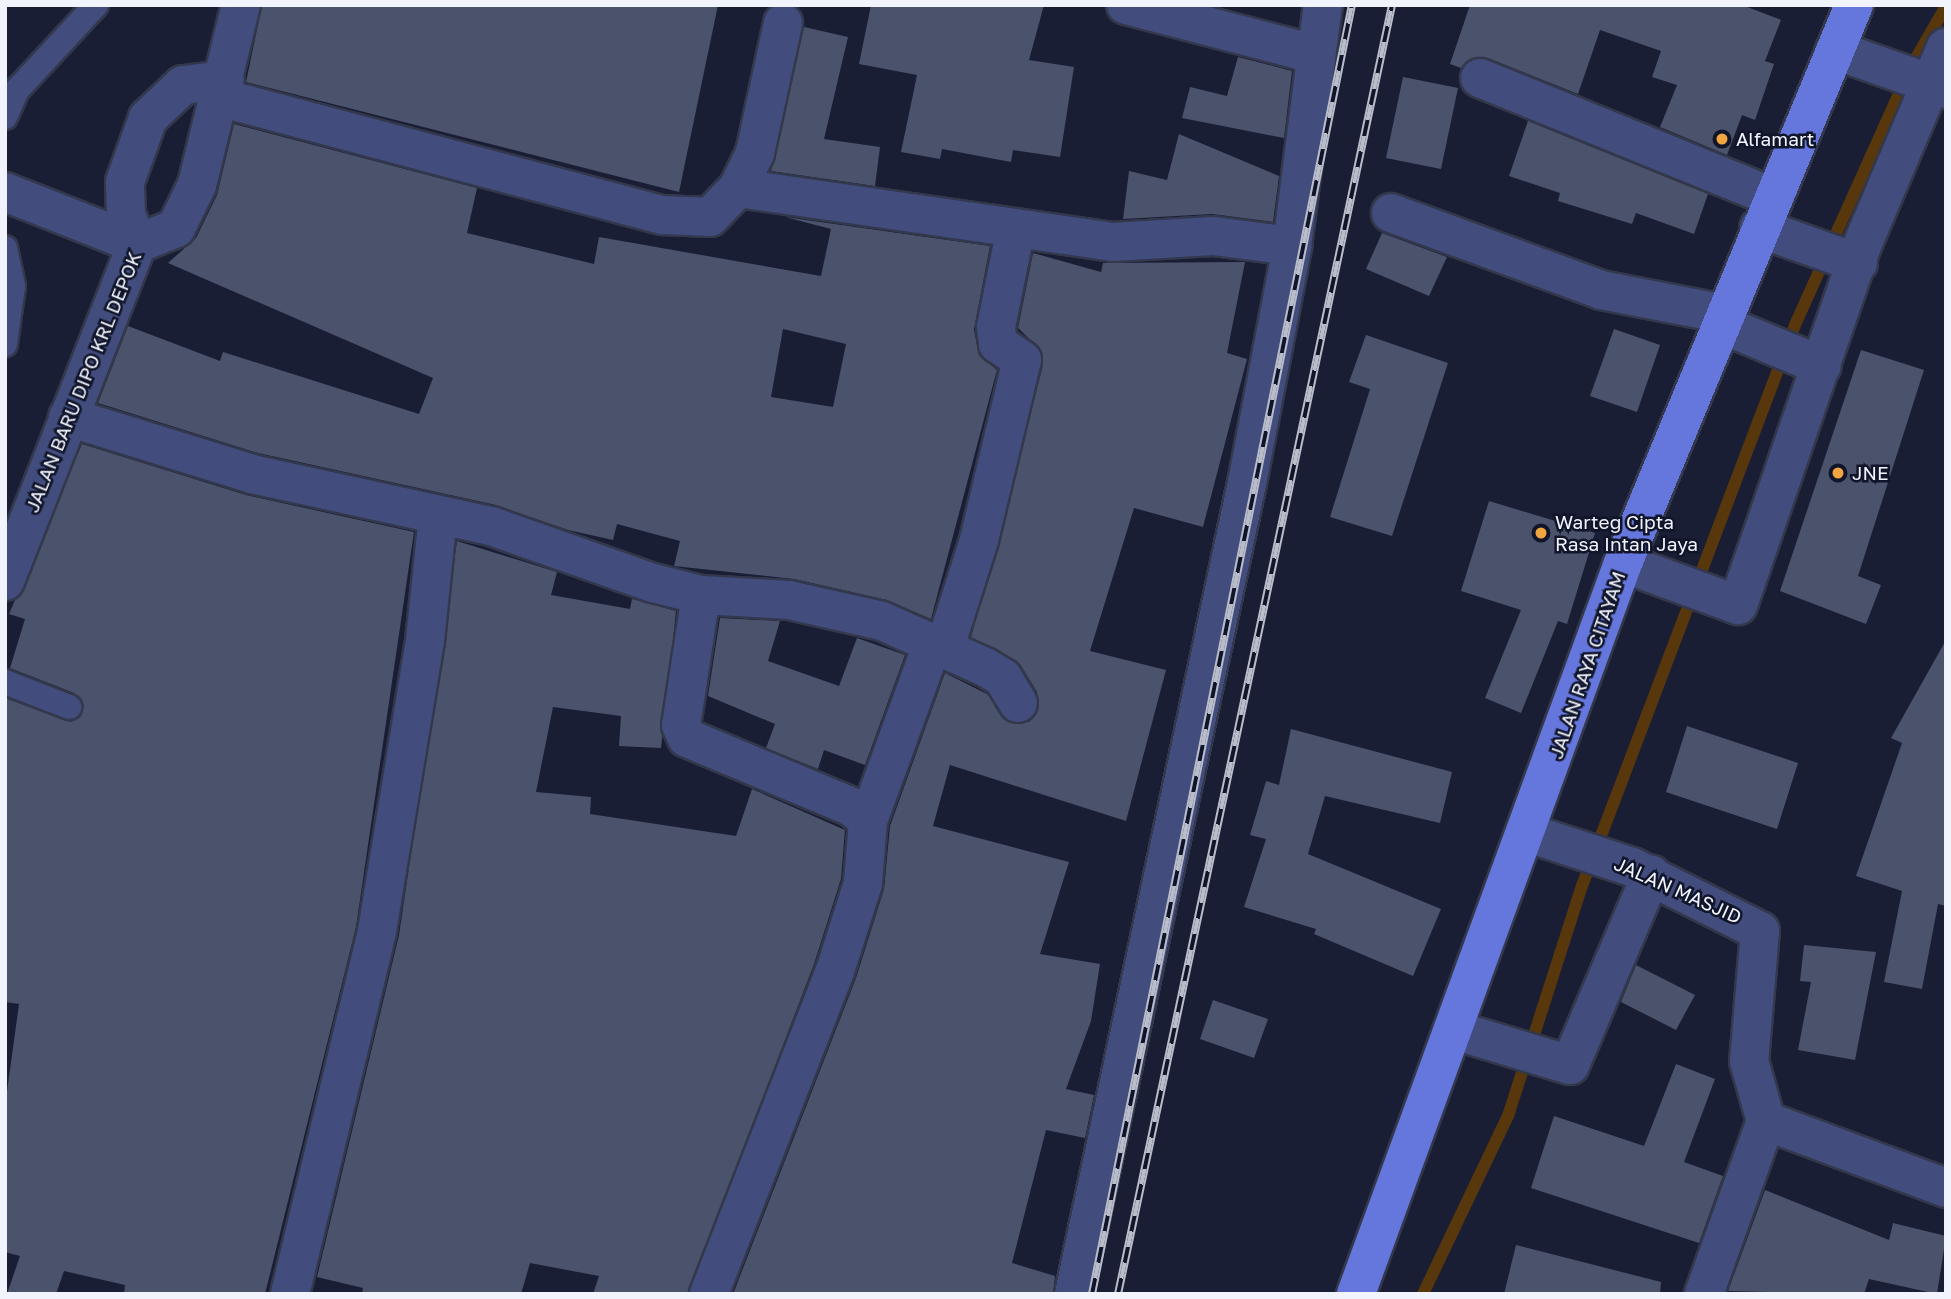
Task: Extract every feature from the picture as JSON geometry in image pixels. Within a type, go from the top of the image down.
[{"type":"main road","name":"JALAN RAYA CITAYAM","points":[[1356,1294],[1464,1033],[1528,833],[1640,569],[1772,221],[1847,55],[1854,5]]},
{"type":"street","name":"JALAN BARU DIPO KRL DEPOK","points":[[5,581],[137,244],[176,228],[197,185],[242,5]]},
{"type":"street","points":[[1126,5],[1314,54]]},
{"type":"street","points":[[1074,1294],[1292,246],[1314,54],[1323,5]]},
{"type":"street","points":[[137,244],[126,214],[125,182],[148,118],[183,85],[223,89],[663,215],[710,217],[738,188],[755,153],[783,23]]},
{"type":"street","points":[[1640,569],[1733,608],[1742,598],[1811,362],[1849,260],[1946,47]]},
{"type":"street","points":[[1847,55],[1931,84]]},
{"type":"street","points":[[1480,78],[1849,260]]},
{"type":"street","points":[[738,188],[1113,242],[1213,236],[1292,246]]},
{"type":"street","points":[[5,192],[137,244]]},
{"type":"street","points":[[1391,213],[1601,290],[1731,324],[1811,362]]},
{"type":"street","points":[[709,1294],[846,938],[863,883],[868,821],[979,540],[1022,360],[998,344],[996,327],[1016,228]]},
{"type":"street","points":[[68,417],[252,474],[524,536],[630,577],[701,595],[751,595],[844,610],[938,647],[1003,678],[1018,703]]},
{"type":"street","points":[[290,1294],[377,931],[425,641],[438,515]]},
{"type":"street","points":[[701,595],[681,725],[687,738],[852,807],[868,821]]},
{"type":"street","name":"JALAN MASJID","points":[[1528,833],[1641,871],[1760,931],[1749,1061],[1766,1121]]},
{"type":"street","points":[[1464,1033],[1570,1065],[1641,871]]},
{"type":"street","points":[[1704,1294],[1766,1121],[1946,1188]]},
{"type":"lane","points":[[5,117],[17,90],[96,5]]},
{"type":"lane","points":[[5,248],[13,286],[5,344]]},
{"type":"lane","points":[[5,682],[69,707]]},
{"type":"building","points":[[262,5],[718,5],[679,192],[246,82]]},
{"type":"building","points":[[871,5],[1044,5],[1029,60],[1074,67],[1060,157],[1013,150],[1011,162],[942,149],[940,159],[901,152],[917,75],[859,64]]},
{"type":"building","points":[[1470,5],[1742,5],[1781,20],[1765,61],[1774,64],[1755,120],[1742,115],[1727,155],[1660,127],[1677,85],[1652,77],[1661,51],[1600,30],[1578,94],[1488,58],[1476,57],[1461,68],[1450,64]]},
{"type":"building","points":[[804,27],[848,37],[824,139],[880,147],[875,186],[771,171]]},
{"type":"building","points":[[1238,57],[1292,71],[1284,138],[1182,118],[1190,87],[1227,96]]},
{"type":"building","points":[[1403,77],[1458,88],[1441,169],[1386,158]]},
{"type":"building","points":[[1528,121],[1708,194],[1694,234],[1636,213],[1632,224],[1558,201],[1560,193],[1509,176]]},
{"type":"building","points":[[234,124],[477,188],[467,233],[594,264],[599,237],[821,276],[831,229],[785,217],[990,246],[974,330],[979,355],[997,370],[931,619],[887,600],[794,579],[674,566],[680,541],[617,524],[613,540],[568,530],[496,505],[258,453],[98,403],[128,326],[220,361],[223,352],[419,414],[433,378],[168,263],[196,238],[217,195]],"holes":[[[783,329],[846,344],[833,407],[771,397]]]},
{"type":"building","points":[[1179,134],[1279,176],[1273,222],[1212,214],[1123,219],[1129,171],[1167,180]]},
{"type":"building","points":[[1382,233],[1447,257],[1429,296],[1366,269]]},
{"type":"building","points":[[1033,253],[1101,272],[1103,263],[1245,262],[1227,353],[1247,359],[1203,527],[1134,508],[1090,651],[1166,670],[1126,821],[950,765],[933,826],[1069,862],[1040,954],[1100,964],[1091,1021],[1066,1089],[1094,1095],[1085,1138],[1046,1130],[1012,1263],[1055,1276],[1053,1294],[733,1294],[856,978],[884,889],[890,826],[945,673],[987,694],[1008,722],[1029,722],[1037,713],[1037,692],[1021,666],[971,637],[1043,365],[1042,351],[1018,328]]},
{"type":"building","points":[[1614,329],[1660,345],[1637,412],[1590,396]]},
{"type":"building","points":[[1366,335],[1448,363],[1392,536],[1330,517],[1370,389],[1349,382]]},
{"type":"building","points":[[1861,350],[1924,370],[1858,576],[1881,585],[1866,624],[1780,591]]},
{"type":"building","points":[[82,444],[246,495],[414,532],[356,927],[265,1294],[124,1294],[125,1285],[64,1271],[56,1294],[7,1294],[20,1256],[5,1252],[5,1106],[19,1004],[5,1002],[5,698],[71,722],[84,705],[74,693],[10,668],[25,619],[9,614]]},
{"type":"building","points":[[1489,501],[1595,533],[1567,624],[1558,621],[1521,713],[1485,698],[1521,610],[1461,591]]},
{"type":"building","points":[[457,541],[557,572],[551,595],[630,609],[632,599],[676,611],[661,748],[619,746],[621,716],[553,707],[536,792],[591,797],[590,814],[736,836],[752,789],[845,830],[841,879],[814,964],[688,1294],[593,1294],[599,1276],[530,1263],[521,1294],[362,1294],[363,1288],[317,1277],[399,935]]},
{"type":"building","points":[[720,618],[780,621],[768,661],[839,686],[857,638],[905,655],[865,765],[824,750],[818,769],[766,748],[775,724],[708,696]]},
{"type":"building","points":[[1946,640],[1946,906],[1938,904],[1922,989],[1884,982],[1902,891],[1856,876],[1902,743],[1891,738]]},
{"type":"building","points":[[1687,726],[1798,763],[1777,829],[1666,792]]},
{"type":"building","points":[[1291,729],[1452,772],[1440,823],[1325,796],[1308,854],[1441,909],[1413,976],[1314,934],[1316,929],[1244,907],[1266,839],[1250,835],[1266,781],[1279,785]]},
{"type":"building","points":[[1804,945],[1876,952],[1855,1060],[1798,1050],[1811,982],[1800,981]]},
{"type":"building","points":[[1636,965],[1695,995],[1676,1030],[1621,1002]]},
{"type":"building","points":[[1213,1000],[1268,1019],[1254,1058],[1200,1039]]},
{"type":"building","points":[[1676,1064],[1715,1079],[1684,1162],[1723,1176],[1699,1243],[1531,1188],[1554,1116],[1644,1146]]},
{"type":"building","points":[[1765,1190],[1889,1240],[1893,1223],[1946,1236],[1937,1294],[1869,1279],[1864,1294],[1728,1291]]},
{"type":"building","points":[[1516,1245],[1661,1282],[1660,1294],[1504,1294]]},
{"type":"waterway","points":[[1423,1294],[1508,1116],[1582,886],[1795,325],[1912,65],[1946,6]]},
{"type":"railway","points":[[1092,1294],[1352,5]]},
{"type":"railway","points":[[1118,1294],[1392,5]]},
{"type":"place","name":"Alfamart","points":[[1722,139]]},
{"type":"place","name":"JNE","points":[[1838,473]]},
{"type":"place","name":"Warteg Cipta Rasa Intan Jaya","points":[[1541,533]]}]
